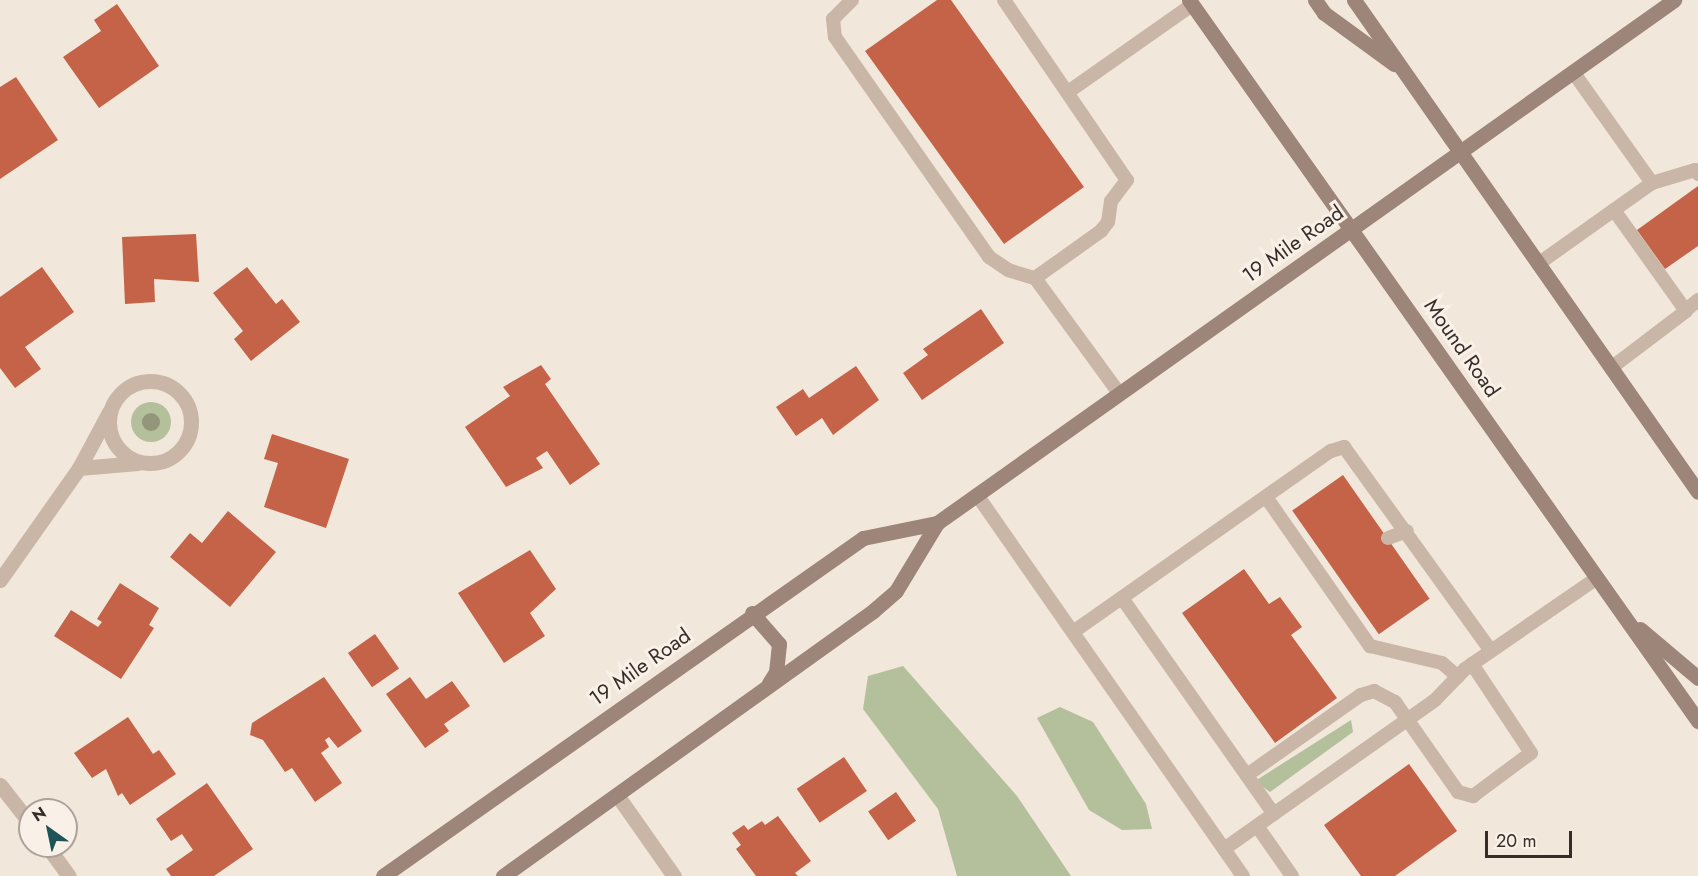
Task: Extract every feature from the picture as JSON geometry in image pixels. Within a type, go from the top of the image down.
[{"type":"main road","points":[[1316,0],[1324,12],[1404,71]]},
{"type":"main road","points":[[1354,0],[1698,492]]},
{"type":"main road","name":"19 Mile Road","points":[[383,876],[752,613],[863,538],[937,523],[1674,0]]},
{"type":"main road","name":"Mound Road","points":[[1190,3],[1352,228],[1698,721]]},
{"type":"main road","name":"19 Mile Road","points":[[503,876],[766,688],[896,591],[937,523]]},
{"type":"main road","points":[[752,613],[779,644],[776,672],[766,688]]},
{"type":"main road","points":[[1624,616],[1698,678]]},
{"type":"street","points":[[0,580],[79,468],[113,404],[131,386],[157,381],[170,386],[189,406],[190,435],[173,457],[146,463],[79,468]]},
{"type":"street","points":[[113,404],[109,417],[114,442],[122,453],[146,463]]},
{"type":"street","points":[[0,785],[18,808]]},
{"type":"street","points":[[617,795],[674,876]]},
{"type":"street","points":[[56,858],[69,876]]},
{"type":"lane","points":[[852,0],[833,19],[835,37],[989,257],[1008,270],[1035,278],[1119,393]]},
{"type":"lane","points":[[1004,0],[1127,180],[1111,201],[1108,222],[1101,231],[1035,278]]},
{"type":"lane","points":[[1068,92],[1190,3]]},
{"type":"lane","points":[[1573,72],[1652,183]]},
{"type":"lane","points":[[1538,264],[1652,183],[1695,170],[1698,174]]},
{"type":"lane","points":[[1614,210],[1685,311]]},
{"type":"lane","points":[[1611,368],[1698,300]]},
{"type":"lane","points":[[1073,632],[1266,498],[1344,447],[1407,531],[1491,651]]},
{"type":"lane","points":[[977,495],[1242,876]]},
{"type":"lane","points":[[1266,498],[1370,646],[1442,663],[1458,677]]},
{"type":"lane","points":[[1388,538],[1407,531]]},
{"type":"lane","points":[[1328,586],[1336,574]]},
{"type":"lane","points":[[1224,849],[1407,720],[1472,664],[1597,578]]},
{"type":"lane","points":[[1122,598],[1274,814]]},
{"type":"lane","points":[[1247,775],[1361,695],[1384,694],[1407,720],[1462,796],[1473,796],[1525,762],[1531,753],[1528,743],[1472,664]]},
{"type":"lane","points":[[1257,826],[1292,876]]},
{"type":"green space","points":[[151,402],[159,403],[165,408],[170,414],[170,430],[165,436],[159,441],[151,442],[143,441],[137,436],[132,430],[131,422],[132,414],[137,408],[143,403]]},
{"type":"green space","points":[[903,666],[1017,796],[1071,876],[957,876],[938,809],[863,709],[868,676]]},
{"type":"green space","points":[[1060,707],[1093,722],[1146,804],[1152,829],[1122,830],[1089,810],[1037,718]]},
{"type":"green space","points":[[1351,720],[1353,732],[1270,792],[1255,781]]},
{"type":"building","points":[[937,0],[951,0],[1084,187],[1004,244],[865,51]]},
{"type":"building","points":[[117,4],[159,66],[99,108],[63,57],[101,31],[94,20]]},
{"type":"building","points":[[16,77],[58,140],[0,179],[0,87]]},
{"type":"building","points":[[1698,186],[1698,246],[1665,269],[1637,230]]},
{"type":"building","points":[[196,234],[199,282],[154,279],[155,302],[125,304],[122,237]]},
{"type":"building","points":[[42,267],[74,312],[25,347],[41,369],[15,388],[0,368],[0,297]]},
{"type":"building","points":[[247,267],[276,304],[282,299],[300,322],[251,361],[234,339],[243,331],[213,293]]},
{"type":"building","points":[[981,309],[1004,343],[922,400],[903,373],[928,355],[923,349]]},
{"type":"building","points":[[541,365],[551,379],[545,384],[600,464],[570,485],[547,451],[536,458],[543,468],[506,487],[465,427],[510,396],[503,387]]},
{"type":"building","points":[[856,366],[879,400],[833,435],[822,418],[796,436],[776,407],[803,389],[809,398]]},
{"type":"building","points":[[272,434],[349,459],[326,528],[264,507],[278,463],[264,459]]},
{"type":"building","points":[[1343,475],[1430,599],[1379,634],[1292,511]]},
{"type":"building","points":[[228,511],[276,552],[230,607],[170,557],[190,533],[202,543]]},
{"type":"building","points":[[530,550],[556,589],[530,613],[545,636],[504,663],[458,593]]},
{"type":"building","points":[[1244,569],[1269,604],[1280,597],[1302,627],[1291,635],[1337,698],[1275,743],[1182,613]]},
{"type":"building","points":[[120,583],[159,608],[149,625],[154,628],[121,679],[54,636],[71,610],[98,627],[102,622],[97,619]]},
{"type":"building","points":[[375,634],[399,668],[372,687],[348,653]]},
{"type":"building","points":[[324,677],[362,731],[338,748],[329,737],[325,740],[329,747],[321,753],[342,783],[315,802],[292,768],[285,772],[263,740],[250,735],[252,723]]},
{"type":"building","points":[[410,677],[426,699],[452,681],[470,706],[444,724],[449,731],[425,748],[386,694]]},
{"type":"building","points":[[128,717],[153,754],[159,750],[176,774],[130,805],[122,793],[118,796],[106,769],[92,778],[74,753]]},
{"type":"building","points":[[844,757],[867,791],[820,823],[797,789]]},
{"type":"building","points":[[1409,764],[1457,831],[1395,876],[1361,876],[1324,825]]},
{"type":"building","points":[[207,783],[253,849],[214,876],[171,876],[166,869],[193,850],[182,834],[171,841],[156,819]]},
{"type":"building","points":[[896,792],[916,821],[888,840],[868,812]]},
{"type":"building","points":[[778,816],[811,861],[795,873],[798,876],[756,876],[736,849],[741,845],[732,833],[744,825],[748,830],[762,821],[765,825]]}]
